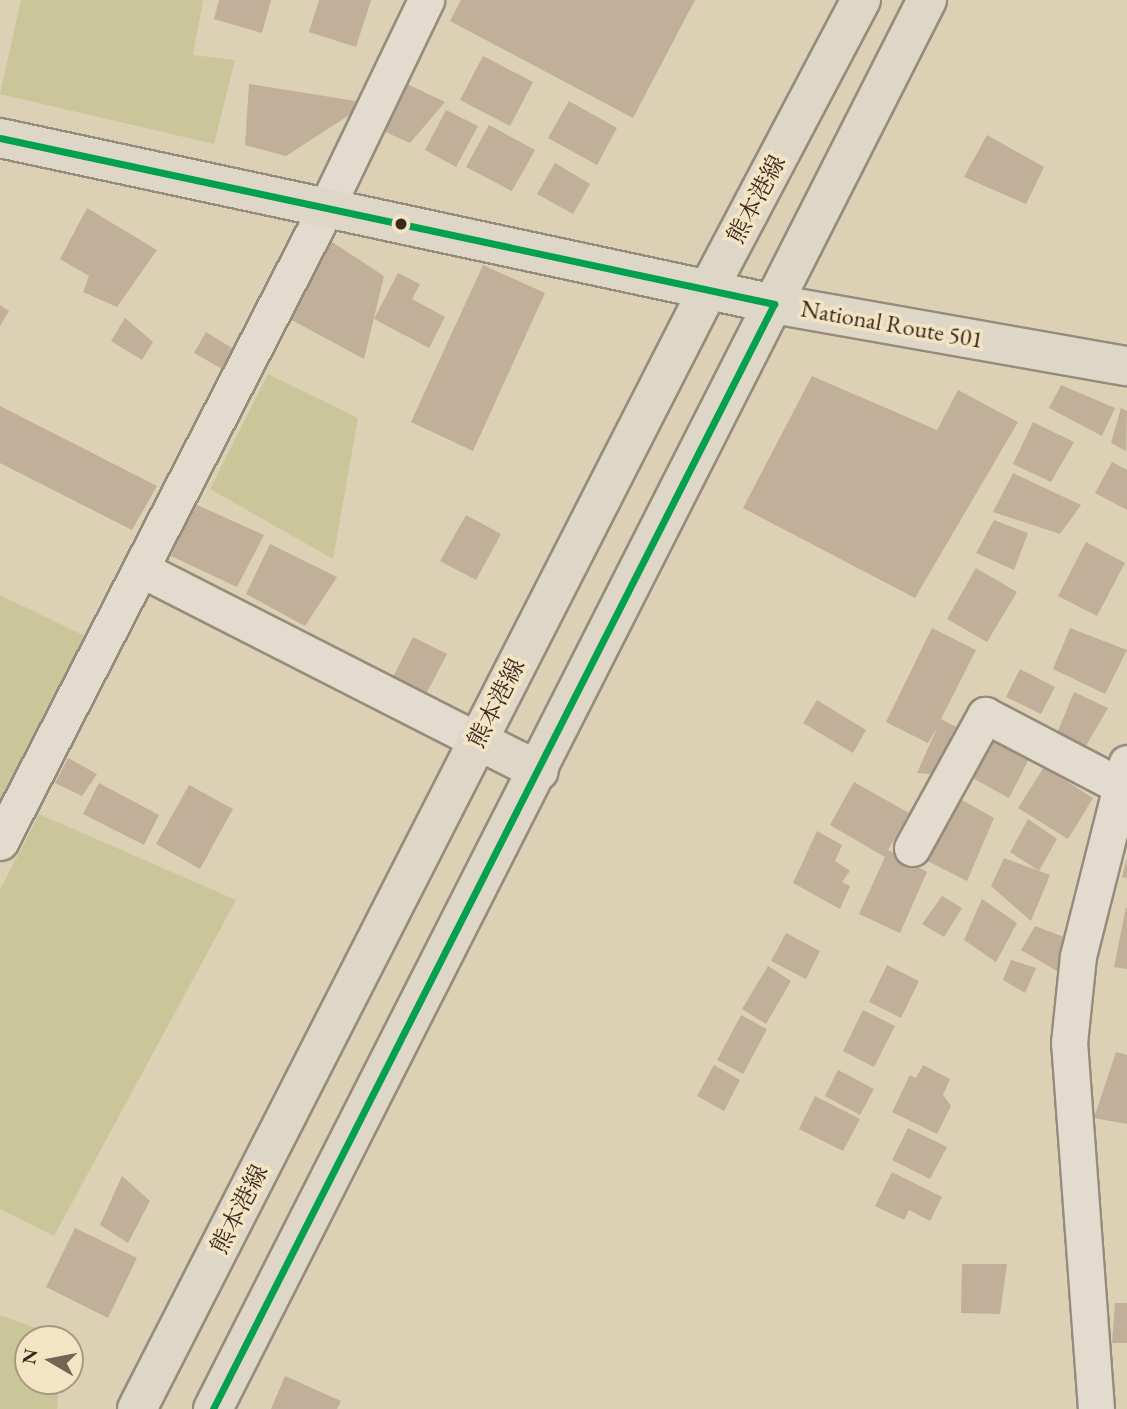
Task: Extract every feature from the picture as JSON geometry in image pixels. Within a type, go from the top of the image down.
[{"type":"main road","name":"熊本港線","points":[[137,1409],[709,288],[861,0]]},
{"type":"main road","points":[[213,1409],[539,771],[927,0]]},
{"type":"main road","name":"National Route 501","points":[[0,138],[774,304],[1127,366]]},
{"type":"main road","points":[[477,740],[539,771]]},
{"type":"street","points":[[0,842],[326,208],[426,0]]},
{"type":"street","points":[[141,569],[477,740]]},
{"type":"street","points":[[912,848],[985,715],[1123,789],[1078,956],[1069,1044],[1096,1409]]},
{"type":"shaded area","points":[[21,0],[203,0],[193,55],[235,60],[214,144],[0,94]]},
{"type":"shaded area","points":[[268,374],[358,418],[333,559],[210,489]]},
{"type":"shaded area","points":[[0,595],[89,638],[0,808]]},
{"type":"shaded area","points":[[39,814],[236,900],[54,1236],[0,1209],[0,890]]},
{"type":"shaded area","points":[[0,1315],[27,1325],[14,1325],[14,1395],[58,1395],[57,1409],[0,1409]]},
{"type":"building","points":[[219,0],[271,0],[262,33],[214,19]]},
{"type":"building","points":[[319,0],[371,0],[356,47],[309,32]]},
{"type":"building","points":[[461,0],[695,0],[633,118],[450,21]]},
{"type":"building","points":[[483,56],[533,82],[510,126],[460,100]]},
{"type":"building","points":[[403,82],[445,102],[410,143],[381,130]]},
{"type":"building","points":[[249,84],[368,103],[286,156],[245,145]]},
{"type":"building","points":[[569,101],[617,128],[597,165],[548,138]]},
{"type":"building","points":[[446,110],[478,126],[456,167],[425,150]]},
{"type":"building","points":[[489,125],[535,150],[512,191],[466,167]]},
{"type":"building","points":[[987,135],[1044,167],[1026,204],[964,177]]},
{"type":"building","points":[[555,163],[590,184],[573,214],[537,194]]},
{"type":"building","points":[[87,208],[157,250],[117,307],[83,292],[89,276],[60,259]]},
{"type":"building","points":[[326,238],[384,276],[364,359],[288,318]]},
{"type":"building","points":[[483,265],[545,293],[473,451],[411,422]]},
{"type":"building","points":[[398,273],[420,284],[412,299],[445,317],[429,348],[374,319]]},
{"type":"building","points":[[0,305],[9,311],[0,326]]},
{"type":"building","points":[[125,318],[153,342],[142,360],[111,341]]},
{"type":"building","points":[[206,332],[240,353],[231,374],[194,353]]},
{"type":"building","points":[[812,376],[937,430],[958,390],[1018,422],[915,598],[743,508]]},
{"type":"building","points":[[1061,385],[1115,408],[1102,436],[1049,408]]},
{"type":"building","points":[[0,406],[157,486],[132,530],[0,463]]},
{"type":"building","points":[[1121,408],[1127,411],[1126,451],[1111,443]]},
{"type":"building","points":[[1033,422],[1074,442],[1051,482],[1013,464]]},
{"type":"building","points":[[1112,462],[1127,470],[1127,510],[1095,493]]},
{"type":"building","points":[[1013,473],[1081,505],[1060,534],[993,512]]},
{"type":"building","points":[[195,504],[264,535],[237,587],[171,556]]},
{"type":"building","points":[[466,515],[501,534],[476,580],[440,561]]},
{"type":"building","points":[[994,520],[1028,533],[1014,570],[976,553]]},
{"type":"building","points":[[1086,542],[1125,563],[1097,616],[1058,596]]},
{"type":"building","points":[[270,544],[337,577],[305,626],[246,594]]},
{"type":"building","points":[[976,568],[1017,592],[987,642],[947,619]]},
{"type":"building","points":[[932,628],[976,650],[941,719],[968,733],[940,775],[917,773],[938,726],[928,743],[886,722]]},
{"type":"building","points":[[1070,628],[1127,650],[1105,694],[1053,669]]},
{"type":"building","points":[[413,637],[447,654],[425,696],[392,679]]},
{"type":"building","points":[[1020,669],[1055,687],[1041,714],[1006,697]]},
{"type":"building","points":[[1074,692],[1108,708],[1084,749],[1056,736]]},
{"type":"building","points":[[817,700],[866,730],[853,753],[803,723]]},
{"type":"building","points":[[978,733],[1029,759],[1009,798],[956,769]]},
{"type":"building","points":[[68,758],[97,774],[82,796],[55,783]]},
{"type":"building","points":[[1044,767],[1093,798],[1068,839],[1018,808]]},
{"type":"building","points":[[854,782],[909,813],[888,850],[927,872],[900,933],[859,914],[885,857],[830,825]]},
{"type":"building","points":[[99,783],[159,815],[144,845],[83,814]]},
{"type":"building","points":[[189,785],[233,809],[200,869],[156,844]]},
{"type":"building","points":[[951,794],[994,818],[967,881],[922,858]]},
{"type":"building","points":[[1028,819],[1057,839],[1039,871],[1010,852]]},
{"type":"building","points":[[817,831],[842,845],[835,861],[850,871],[842,882],[850,886],[840,909],[793,883]]},
{"type":"building","points":[[1004,858],[1050,875],[1031,921],[991,886]]},
{"type":"building","points":[[1127,861],[1127,878],[1122,877]]},
{"type":"building","points":[[942,896],[962,908],[944,937],[922,924]]},
{"type":"building","points":[[982,899],[1017,923],[996,962],[964,940]]},
{"type":"building","points":[[1127,908],[1127,969],[1114,967]]},
{"type":"building","points":[[1035,926],[1072,940],[1057,971],[1021,950]]},
{"type":"building","points":[[786,933],[820,951],[806,979],[771,961]]},
{"type":"building","points":[[1011,960],[1036,968],[1025,993],[1003,980]]},
{"type":"building","points":[[887,965],[919,981],[901,1018],[869,1002]]},
{"type":"building","points":[[768,966],[791,981],[766,1024],[742,1009]]},
{"type":"building","points":[[863,1010],[895,1026],[874,1067],[843,1051]]},
{"type":"building","points":[[741,1015],[767,1029],[743,1074],[717,1060]]},
{"type":"building","points":[[1116,1052],[1127,1055],[1127,1124],[1094,1118]]},
{"type":"building","points":[[714,1065],[740,1080],[724,1111],[697,1096]]},
{"type":"building","points":[[923,1065],[950,1079],[943,1095],[951,1106],[937,1134],[892,1112],[910,1075],[916,1078]]},
{"type":"building","points":[[838,1070],[874,1089],[860,1115],[825,1096]]},
{"type":"building","points":[[815,1096],[860,1119],[843,1151],[799,1129]]},
{"type":"building","points":[[908,1128],[947,1147],[930,1179],[892,1160]]},
{"type":"building","points":[[892,1172],[942,1197],[930,1221],[909,1210],[904,1220],[875,1206]]},
{"type":"building","points":[[122,1176],[150,1201],[128,1243],[100,1225]]},
{"type":"building","points":[[75,1228],[137,1258],[108,1318],[46,1287]]},
{"type":"building","points":[[962,1264],[1007,1264],[1000,1314],[961,1313]]},
{"type":"building","points":[[1115,1303],[1127,1303],[1127,1343],[1112,1343]]},
{"type":"building","points":[[285,1376],[341,1401],[337,1409],[271,1409]]},
{"type":"transit line","points":[[0,138],[774,304],[213,1409]]}]
